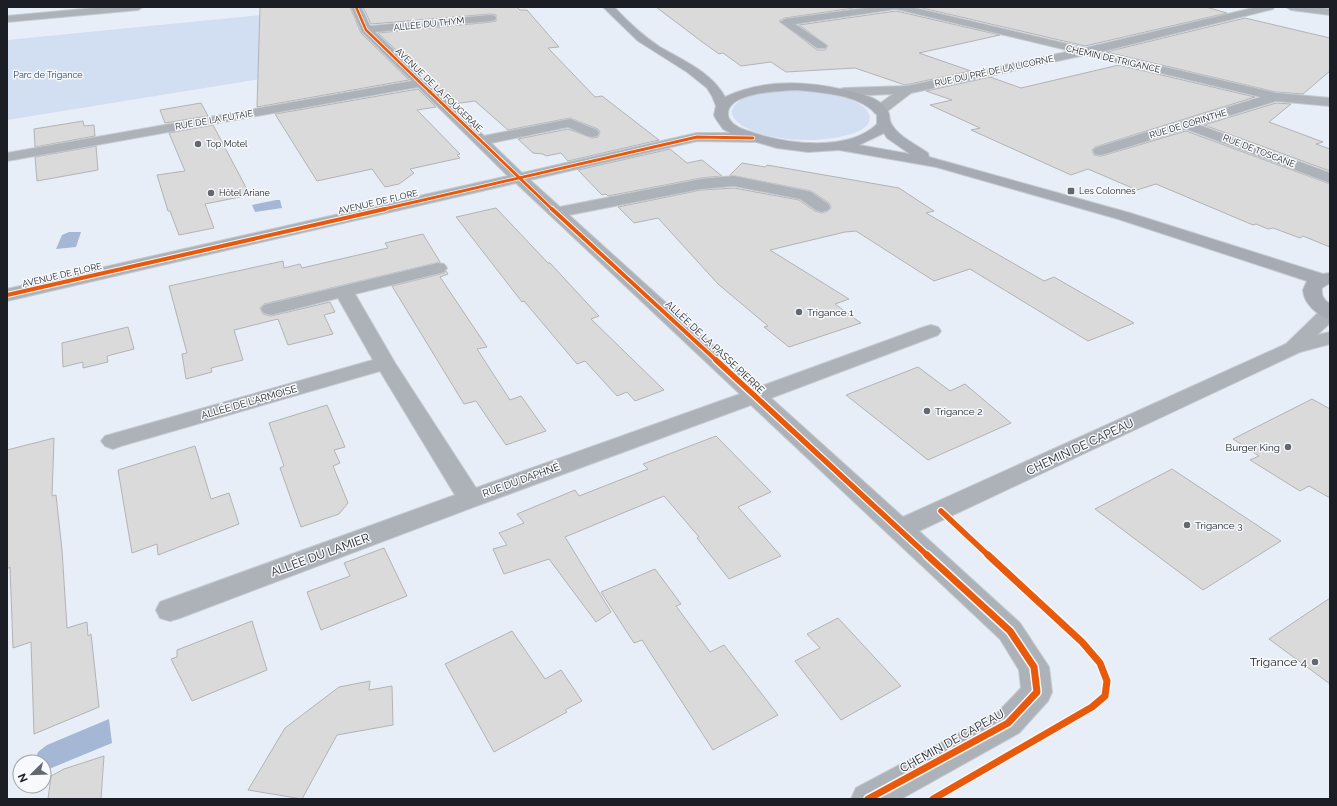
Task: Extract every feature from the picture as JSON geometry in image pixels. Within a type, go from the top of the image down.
[{"type":"main road","points":[[608,7],[630,30],[647,44],[698,74],[714,88],[721,100],[723,113],[729,126],[753,138],[793,146],[816,147],[836,145],[859,141],[875,133],[884,124]]},
{"type":"main road","points":[[698,74],[720,80]]},
{"type":"main road","points":[[734,83],[774,87],[813,88],[844,92],[871,103],[880,110],[884,117],[884,124],[892,135],[916,153],[938,163]]},
{"type":"main road","points":[[723,113],[730,100],[741,94],[774,87]]},
{"type":"main road","points":[[836,145],[938,163],[1124,216],[1225,248],[1321,284],[1314,299],[1330,313]]},
{"type":"street","points":[[7,19],[61,11],[138,7]]},
{"type":"street","name":"AVENUE DE LA FOUGERAIE","points":[[356,7],[366,30],[518,178]]},
{"type":"street","name":"ALLÉE DU THYM","points":[[366,30],[494,21],[484,7]]},
{"type":"street","points":[[821,46],[784,22],[894,7]]},
{"type":"street","name":"CHEMIN DE TRIGANCE","points":[[898,7],[1276,97],[1330,102]]},
{"type":"street","name":"RUE DU PRÉ DE LA LICORNE","points":[[844,92],[906,90],[1084,52],[1269,7]]},
{"type":"street","points":[[1291,7],[1330,12]]},
{"type":"street","points":[[928,14],[955,9]]},
{"type":"street","name":"RUE DE LA FUTAIE","points":[[7,157],[421,83]]},
{"type":"street","points":[[880,110],[906,90]]},
{"type":"street","name":"RUE DE CORINTHE","points":[[1100,151],[1276,97]]},
{"type":"street","name":"AVENUE DE FLORE","points":[[7,295],[697,137],[712,130],[721,122],[723,113]]},
{"type":"street","points":[[481,141],[570,123],[592,133]]},
{"type":"street","name":"RUE DE TOSCANE","points":[[1188,124],[1330,178]]},
{"type":"street","name":"AVENUE DE FLORE","points":[[697,137],[753,138]]},
{"type":"street","name":"ALLÉE DE LA PASSE PIERRE","points":[[518,178],[899,530]]},
{"type":"street","points":[[557,214],[701,184],[734,181],[804,195],[822,207]]},
{"type":"street","points":[[271,309],[438,268]]},
{"type":"street","name":"RUE DU DAPHNÉ","points":[[344,292],[385,363],[470,499],[931,331]]},
{"type":"street","name":"CHEMIN DE CAPEAU","points":[[1293,348],[1330,313]]},
{"type":"street","name":"CHEMIN DE CAPEAU","points":[[868,799],[1008,723],[1038,692],[1034,667],[1010,631],[899,530],[1293,348],[1330,338]]},
{"type":"street","name":"ALLÉE DE L'ARMOISE","points":[[113,441],[385,363]]},
{"type":"street","name":"ALLÉE DU LAMIER","points":[[170,610],[470,499]]},
{"type":"green space","name":"Parc de Trigance","points":[[272,14],[297,73],[7,120],[7,40]]},
{"type":"green space","points":[[802,90],[829,93],[858,103],[865,108],[869,114],[869,121],[865,127],[857,132],[835,138],[800,140],[779,138],[758,133],[740,124],[732,115],[732,110],[734,107],[748,96],[766,92]]},
{"type":"shaded area","points":[[280,200],[282,208],[255,212],[252,205]]},
{"type":"shaded area","points":[[69,232],[81,232],[76,247],[56,249],[62,235]]},
{"type":"shaded area","points":[[109,719],[112,743],[52,768],[52,754],[37,754],[47,745]]},
{"type":"building","points":[[260,7],[350,7],[361,33],[409,80],[257,107]]},
{"type":"building","points":[[363,7],[517,7],[520,10],[527,10],[559,47],[548,48],[595,97],[602,96],[659,140],[568,161],[561,153],[546,156],[543,154],[533,153],[518,139],[568,129],[592,138],[598,137],[600,132],[598,129],[570,118],[508,130],[475,101],[453,104],[378,33],[491,22],[496,21],[496,15],[491,14],[371,24]]},
{"type":"building","points":[[656,7],[861,7],[785,18],[779,21],[817,50],[825,50],[828,46],[799,25],[896,11],[1000,35],[919,53],[971,71],[905,85],[855,68],[786,72],[771,62],[741,66],[723,53],[719,54]]},
{"type":"building","points":[[918,7],[1206,7],[1227,13],[1085,46]]},
{"type":"building","points":[[1245,18],[1330,38],[1330,71],[1303,94],[1276,92],[1106,52]]},
{"type":"building","points":[[1119,65],[1255,97],[1095,147],[1092,150],[1094,155],[1105,155],[1186,131],[1330,184],[1330,247],[1303,236],[1300,238],[1273,228],[1268,229],[1256,224],[1253,225],[1156,184],[1137,190],[1088,169],[1071,175],[971,130],[980,128],[930,105],[952,100],[926,91],[990,77],[1021,88]]},
{"type":"building","points":[[418,89],[436,107],[417,110],[460,154],[457,155],[460,158],[410,169],[414,173],[399,184],[385,187],[372,169],[317,181],[275,114]]},
{"type":"building","points":[[201,103],[208,116],[165,123],[160,110]]},
{"type":"building","points":[[1276,103],[1291,104],[1269,122],[1323,142],[1316,144],[1330,149],[1330,171],[1204,125]]},
{"type":"building","points":[[83,121],[84,126],[94,125],[95,136],[35,147],[34,129]]},
{"type":"building","points":[[213,125],[250,195],[205,204],[214,228],[179,235],[170,211],[168,211],[157,175],[185,171],[169,133]]},
{"type":"building","points":[[96,146],[98,170],[37,181],[35,157]]},
{"type":"building","points":[[670,149],[687,163],[702,160],[722,176],[701,178],[608,196],[606,194],[602,195],[578,170]]},
{"type":"building","points":[[742,163],[765,167],[767,165],[899,188],[934,211],[926,213],[1044,281],[1054,277],[1134,323],[1088,341],[970,269],[934,281],[856,231],[845,232],[770,250],[849,299],[835,304],[861,323],[789,347],[764,327],[768,326],[718,284],[658,218],[634,223],[618,207],[701,190],[734,188],[799,200],[815,211],[822,213],[831,208],[829,203],[811,191],[730,175]]},
{"type":"building","points":[[496,208],[599,316],[591,319],[664,390],[635,401],[627,392],[617,396],[585,361],[577,364],[524,301],[522,302],[456,217]]},
{"type":"building","points":[[423,234],[440,262],[264,304],[260,308],[263,314],[271,316],[330,302],[335,312],[324,315],[333,334],[288,345],[278,319],[234,330],[243,360],[211,368],[212,372],[186,379],[182,354],[187,353],[169,286],[283,261],[284,268],[300,264],[302,268],[388,248],[385,243]]},
{"type":"building","points":[[446,271],[448,274],[440,277],[487,347],[477,349],[510,400],[521,396],[546,431],[506,445],[476,401],[464,404],[392,286],[444,273]]},
{"type":"building","points":[[128,327],[134,349],[107,356],[108,362],[83,368],[83,362],[63,367],[62,343]]},
{"type":"building","name":"Trigance 2","points":[[918,367],[950,391],[965,384],[1011,423],[928,460],[846,395]]},
{"type":"building","name":"Burger King","points":[[1312,399],[1330,409],[1330,498],[1309,486],[1300,491],[1250,460],[1259,456],[1233,439]]},
{"type":"building","points":[[327,405],[345,447],[334,450],[340,463],[333,466],[348,503],[339,514],[301,527],[280,468],[284,466],[269,423]]},
{"type":"building","points":[[716,436],[771,492],[738,507],[781,556],[729,579],[697,538],[699,537],[664,496],[565,537],[611,612],[596,622],[549,559],[504,574],[493,549],[507,545],[499,533],[524,523],[517,514],[575,490],[579,496],[648,469],[643,464]]},
{"type":"building","points":[[54,438],[52,496],[56,495],[62,550],[67,628],[87,622],[88,636],[91,634],[99,707],[34,734],[31,642],[13,648],[10,567],[7,569],[7,450]]},
{"type":"building","points":[[195,446],[211,499],[229,493],[239,524],[158,555],[157,544],[132,553],[118,470]]},
{"type":"building","name":"Trigance 3","points":[[1172,469],[1281,541],[1203,590],[1095,509]]},
{"type":"building","points":[[384,548],[407,596],[321,630],[307,592],[350,576],[344,563]]},
{"type":"building","points":[[655,569],[681,604],[676,606],[710,652],[724,645],[778,715],[713,750],[642,640],[634,643],[601,592]]},
{"type":"building","name":"Trigance 4","points":[[1330,598],[1330,684],[1269,639]]},
{"type":"building","points":[[838,618],[901,686],[841,720],[795,661],[820,648],[807,634]]},
{"type":"building","points":[[252,621],[267,670],[192,701],[171,659],[177,657],[177,650]]},
{"type":"building","points":[[512,631],[545,679],[561,670],[582,701],[565,710],[567,712],[494,752],[445,664]]},
{"type":"building","points":[[370,681],[369,690],[392,686],[393,725],[337,735],[302,799],[248,790],[285,728],[339,687]]},
{"type":"building","points":[[104,756],[101,799],[48,799],[49,794],[52,794],[52,775],[64,769]]},
{"type":"cycle path","points":[[356,7],[366,30],[519,178],[1010,631],[1034,667],[1037,692],[1008,723],[868,799]]},
{"type":"cycle path","points":[[7,295],[697,137],[753,138]]},
{"type":"cycle path","points":[[933,799],[1092,707],[1105,696],[1107,681],[1100,663],[1082,642],[941,511]]},
{"type":"place","name":"Top Motel","points":[[198,144]]},
{"type":"place","name":"Les Colonnes","points":[[1071,191]]},
{"type":"place","name":"Hôtel Ariane","points":[[211,193]]},
{"type":"place","name":"Trigance 1","points":[[799,312]]},
{"type":"place","name":"Trigance 2","points":[[927,411]]},
{"type":"place","name":"Burger King","points":[[1288,447]]},
{"type":"place","name":"Trigance 3","points":[[1187,525]]},
{"type":"place","name":"Trigance 4","points":[[1315,662]]}]
